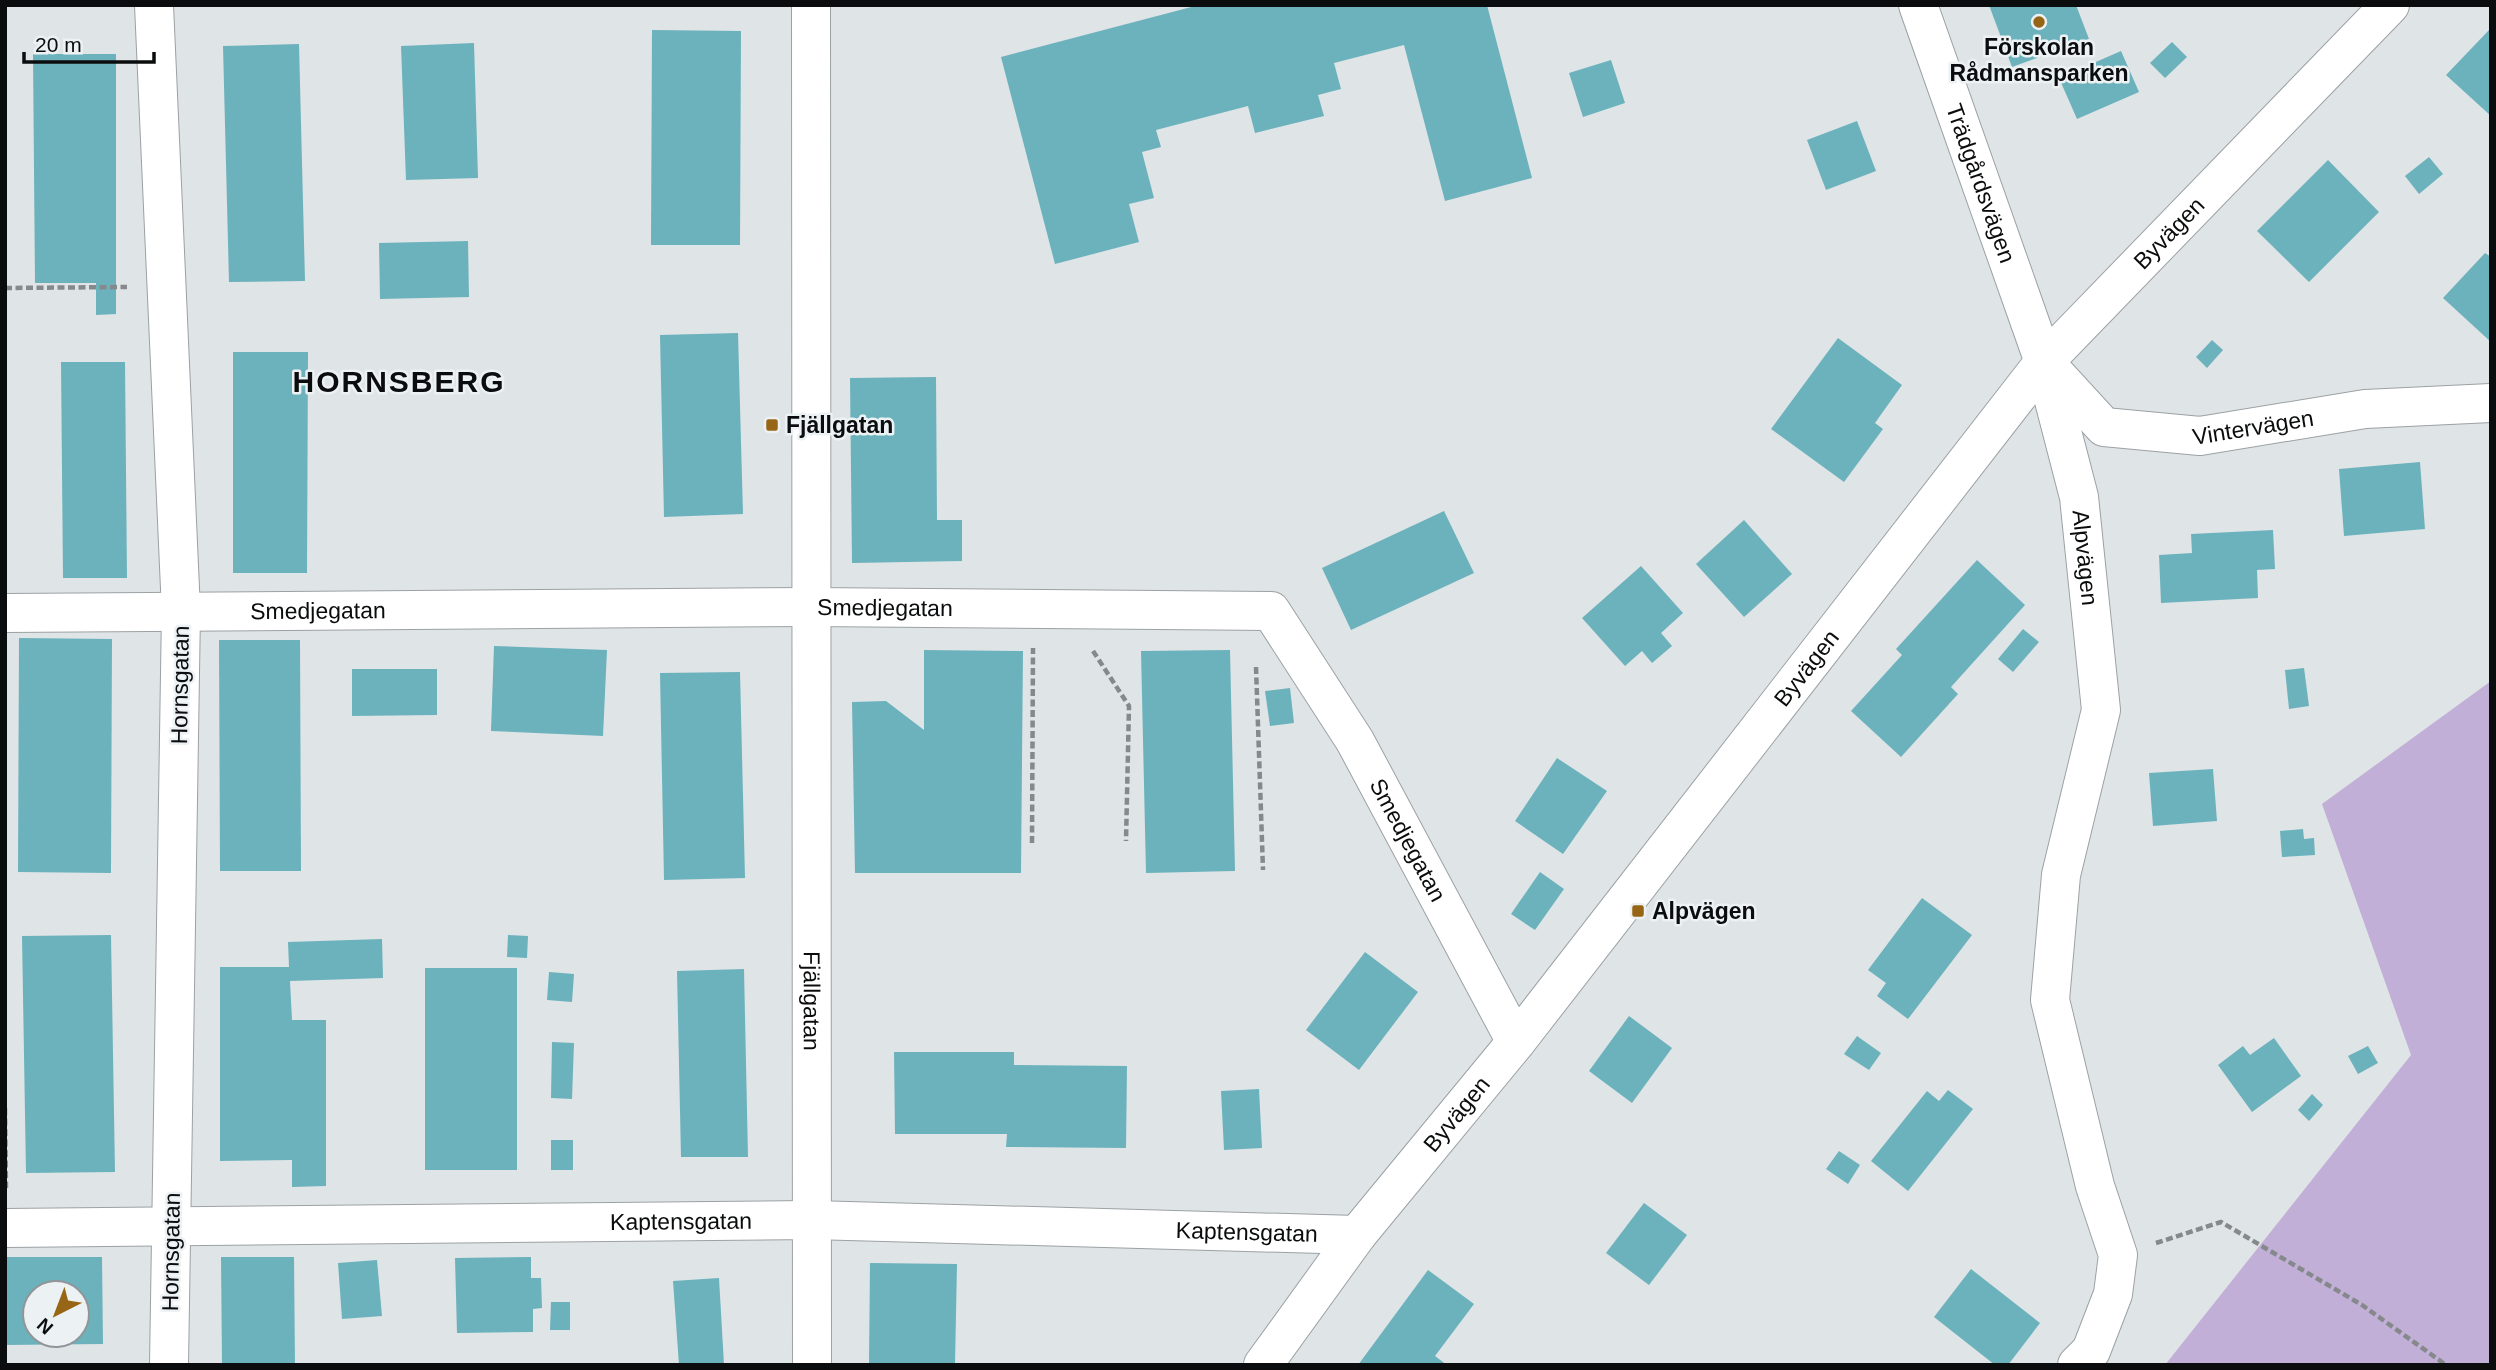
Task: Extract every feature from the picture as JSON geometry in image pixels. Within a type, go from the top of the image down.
[{"type":"street","name":"Hornsgatan","points":[[154,5],[181,611],[169,1365]]},
{"type":"street","name":"Fjällgatan","points":[[811,5],[812,1365]]},
{"type":"street","name":"Trädgårdsvägen","points":[[1918,5],[2044,362]]},
{"type":"street","name":"Byvägen","points":[[1263,1365],[1357,1235],[1516,1042],[2044,362],[2390,5]]},
{"type":"street","name":"Vintervägen","points":[[2044,362],[2104,427],[2200,436],[2365,409],[2491,403]]},
{"type":"street","name":"Alpvägen","points":[[2044,362],[2079,497],[2102,710],[2061,874],[2050,1000],[2095,1186],[2118,1255],[2113,1294],[2091,1351],[2077,1365]]},
{"type":"street","name":"Smedjegatan","points":[[5,612],[811,607],[1271,611],[1355,741],[1516,1042]]},
{"type":"street","name":"Kaptensgatan","points":[[6,1228],[812,1220],[1357,1235]]},
{"type":"path","points":[[5,288],[116,287]]},
{"type":"path","points":[[1049,609],[1129,706],[1126,841]]},
{"type":"path","points":[[1032,843],[1049,609]]},
{"type":"path","points":[[1254,611],[1263,870]]},
{"type":"path","points":[[5,1108],[6,1228]]},
{"type":"path","points":[[2118,1255],[2221,1222],[2362,1305],[2446,1365]]},
{"type":"shaded area","points":[[2491,681],[2491,1365],[2165,1365],[2411,1055],[2322,804]]},
{"type":"building","points":[[1199,5],[1487,5],[1532,178],[1445,201],[1404,45],[1334,63],[1341,89],[1318,95],[1324,116],[1255,133],[1248,106],[1156,130],[1161,147],[1142,152],[1154,198],[1129,204],[1139,242],[1055,264],[1001,57]]},
{"type":"building","name":"Förskolan Rådmansparken","points":[[1989,5],[2076,5],[2089,39],[2012,67]]},
{"type":"building","points":[[2491,28],[2491,116],[2446,75]]},
{"type":"building","points":[[652,30],[741,31],[740,245],[651,245]]},
{"type":"building","points":[[2172,42],[2187,57],[2165,78],[2150,63]]},
{"type":"building","points":[[474,43],[478,178],[406,180],[401,46]]},
{"type":"building","points":[[299,44],[305,281],[229,282],[223,46]]},
{"type":"building","points":[[2121,51],[2139,92],[2077,119],[2059,78]]},
{"type":"building","points":[[33,54],[116,54],[116,314],[96,315],[96,283],[35,283]]},
{"type":"building","points":[[1611,60],[1625,103],[1583,117],[1569,73]]},
{"type":"building","points":[[1857,121],[1876,171],[1826,190],[1807,140]]},
{"type":"building","points":[[2429,157],[2443,174],[2419,194],[2405,176]]},
{"type":"building","points":[[2328,160],[2379,212],[2309,282],[2257,231]]},
{"type":"building","points":[[468,241],[469,297],[380,299],[379,243]]},
{"type":"building","points":[[2485,253],[2491,257],[2491,342],[2443,298]]},
{"type":"building","points":[[738,333],[743,514],[664,517],[660,335]]},
{"type":"building","points":[[1838,338],[1902,385],[1875,423],[1883,429],[1844,482],[1771,429]]},
{"type":"building","points":[[2212,340],[2223,350],[2207,368],[2196,357]]},
{"type":"building","points":[[233,352],[308,352],[307,573],[233,573]]},
{"type":"building","points":[[61,362],[125,362],[127,578],[63,578]]},
{"type":"building","points":[[936,377],[937,520],[962,520],[962,561],[852,563],[850,378]]},
{"type":"building","points":[[2420,462],[2425,529],[2344,536],[2339,469]]},
{"type":"building","points":[[1444,511],[1474,573],[1351,630],[1322,568]]},
{"type":"building","points":[[1744,520],[1792,574],[1744,617],[1696,564]]},
{"type":"building","points":[[2273,530],[2275,569],[2257,570],[2258,598],[2161,603],[2159,555],[2192,553],[2191,534]]},
{"type":"building","points":[[1977,560],[2025,605],[1951,687],[1958,694],[1901,757],[1851,711],[1902,655],[1896,649]]},
{"type":"building","points":[[1641,566],[1683,613],[1661,633],[1672,646],[1652,663],[1642,651],[1625,666],[1582,618]]},
{"type":"building","points":[[2023,629],[2039,642],[2013,672],[1998,659]]},
{"type":"building","points":[[19,638],[112,639],[111,873],[18,872]]},
{"type":"building","points":[[219,640],[300,640],[301,871],[220,871]]},
{"type":"building","points":[[494,646],[607,650],[603,736],[491,731]]},
{"type":"building","points":[[924,650],[1023,651],[1021,873],[855,873],[852,702],[886,701],[924,730]]},
{"type":"building","points":[[1230,650],[1235,871],[1146,873],[1141,651]]},
{"type":"building","points":[[2304,668],[2309,706],[2289,709],[2285,670]]},
{"type":"building","points":[[352,669],[437,669],[437,715],[352,716]]},
{"type":"building","points":[[740,672],[745,878],[664,880],[660,673]]},
{"type":"building","points":[[1290,688],[1294,723],[1270,726],[1265,691]]},
{"type":"building","points":[[1557,758],[1607,791],[1563,854],[1515,821]]},
{"type":"building","points":[[2213,769],[2217,821],[2153,826],[2149,773]]},
{"type":"building","points":[[2303,829],[2304,839],[2314,838],[2315,855],[2282,857],[2280,831]]},
{"type":"building","points":[[1540,872],[1564,889],[1535,930],[1511,914]]},
{"type":"building","points":[[1922,898],[1972,935],[1908,1019],[1877,996],[1886,983],[1868,970]]},
{"type":"building","points":[[111,935],[115,1172],[26,1173],[22,936]]},
{"type":"building","points":[[508,935],[528,936],[527,958],[507,957]]},
{"type":"building","points":[[382,939],[383,978],[290,981],[292,1020],[326,1020],[326,1186],[292,1187],[292,1160],[220,1161],[220,967],[289,967],[288,942]]},
{"type":"building","points":[[1365,952],[1418,992],[1359,1070],[1306,1030]]},
{"type":"building","points":[[425,968],[517,968],[517,1170],[425,1170]]},
{"type":"building","points":[[744,969],[748,1157],[681,1157],[677,971]]},
{"type":"building","points":[[549,972],[574,974],[572,1002],[547,1000]]},
{"type":"building","points":[[1629,1016],[1672,1048],[1632,1103],[1589,1071]]},
{"type":"building","points":[[1857,1036],[1881,1053],[1869,1070],[1844,1054]]},
{"type":"building","points":[[2274,1038],[2301,1076],[2252,1112],[2218,1065],[2243,1046],[2250,1055]]},
{"type":"building","points":[[552,1042],[574,1043],[572,1099],[551,1098]]},
{"type":"building","points":[[2368,1046],[2378,1063],[2358,1074],[2348,1056]]},
{"type":"building","points":[[894,1052],[1014,1052],[1014,1065],[1127,1066],[1126,1148],[1006,1147],[1007,1134],[895,1134]]},
{"type":"building","points":[[1259,1089],[1262,1148],[1224,1150],[1221,1091]]},
{"type":"building","points":[[1948,1090],[1973,1109],[1908,1191],[1871,1161],[1927,1091],[1939,1101]]},
{"type":"building","points":[[2312,1094],[2323,1105],[2309,1121],[2298,1110]]},
{"type":"building","points":[[551,1140],[573,1140],[573,1170],[551,1170]]},
{"type":"building","points":[[1839,1151],[1860,1165],[1848,1184],[1826,1169]]},
{"type":"building","points":[[1644,1203],[1687,1235],[1649,1285],[1606,1253]]},
{"type":"building","points":[[5,1257],[102,1257],[103,1344],[91,1344],[91,1279],[21,1279],[21,1345],[5,1345]]},
{"type":"building","points":[[221,1257],[294,1257],[295,1365],[222,1365]]},
{"type":"building","points":[[531,1257],[531,1278],[541,1278],[542,1308],[533,1309],[533,1332],[457,1333],[455,1258]]},
{"type":"building","points":[[377,1260],[382,1316],[342,1319],[338,1263]]},
{"type":"building","points":[[870,1263],[957,1264],[955,1365],[869,1365]]},
{"type":"building","points":[[1971,1269],[2040,1323],[2008,1365],[1995,1365],[1934,1317]]},
{"type":"building","points":[[1428,1270],[1474,1304],[1435,1356],[1447,1365],[1358,1365]]},
{"type":"building","points":[[719,1278],[724,1365],[679,1365],[673,1281]]},
{"type":"building","points":[[551,1302],[570,1302],[570,1330],[550,1330]]},
{"type":"place","name":"Förskolan Rådmansparken","points":[[2039,22]]},
{"type":"place","name":"Fjällgatan","points":[[772,425]]},
{"type":"place","name":"Alpvägen","points":[[1638,911]]},
{"type":"district","name":"HORNSBERG","points":[[399,382]]}]
